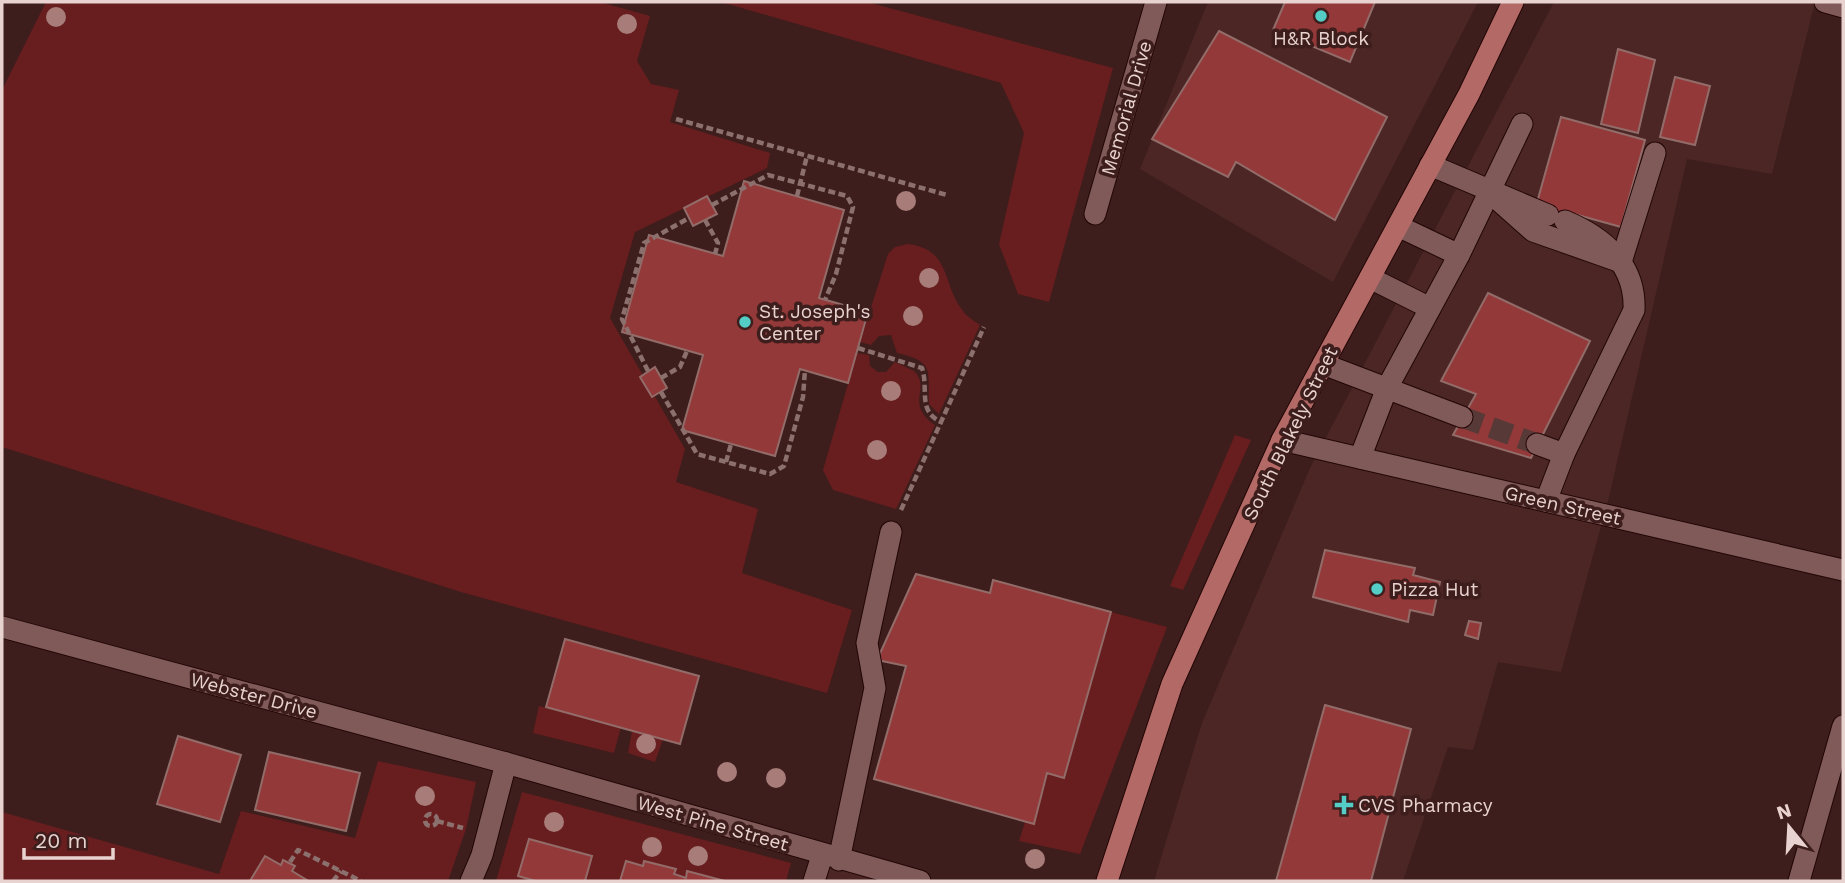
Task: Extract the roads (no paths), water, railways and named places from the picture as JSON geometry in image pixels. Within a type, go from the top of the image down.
[{"type":"main road","name":"South Blakely Street","points":[[1107,881],[1172,684],[1282,440],[1398,226],[1513,2]]},
{"type":"street","name":"Memorial Drive","points":[[1095,214],[1156,2]]},
{"type":"street","points":[[1825,2],[1843,7]]},
{"type":"street","points":[[1360,458],[1387,388],[1459,255],[1522,124]]},
{"type":"street","points":[[1621,262],[1655,153]]},
{"type":"street","points":[[1430,165],[1489,192],[1593,233],[1621,262],[1635,288],[1634,310],[1564,454],[1546,501]]},
{"type":"street","points":[[1489,192],[1533,231],[1621,262]]},
{"type":"street","points":[[1398,226],[1459,255]]},
{"type":"street","points":[[1370,278],[1430,308]]},
{"type":"street","points":[[1323,364],[1462,417]]},
{"type":"street","name":"Green Street","points":[[1282,440],[1843,570]]},
{"type":"street","points":[[1537,444],[1564,454]]},
{"type":"street","points":[[814,881],[830,858],[875,688],[867,643],[891,532]]},
{"type":"street","name":"Webster Drive","points":[[2,627],[506,763]]},
{"type":"street","points":[[1799,881],[1843,726]]},
{"type":"street","points":[[471,881],[482,855],[506,763]]},
{"type":"street","name":"West Pine Street","points":[[506,763],[830,858],[920,881]]},
{"type":"tunnel","points":[[1462,417],[1537,444]]},
{"type":"place","name":"H&R Block","points":[[1321,16]]},
{"type":"place","name":"St. Joseph's Center","points":[[745,322]]},
{"type":"place","name":"Pizza Hut","points":[[1377,589]]},
{"type":"place","name":"CVS Pharmacy","points":[[1344,805]]}]
